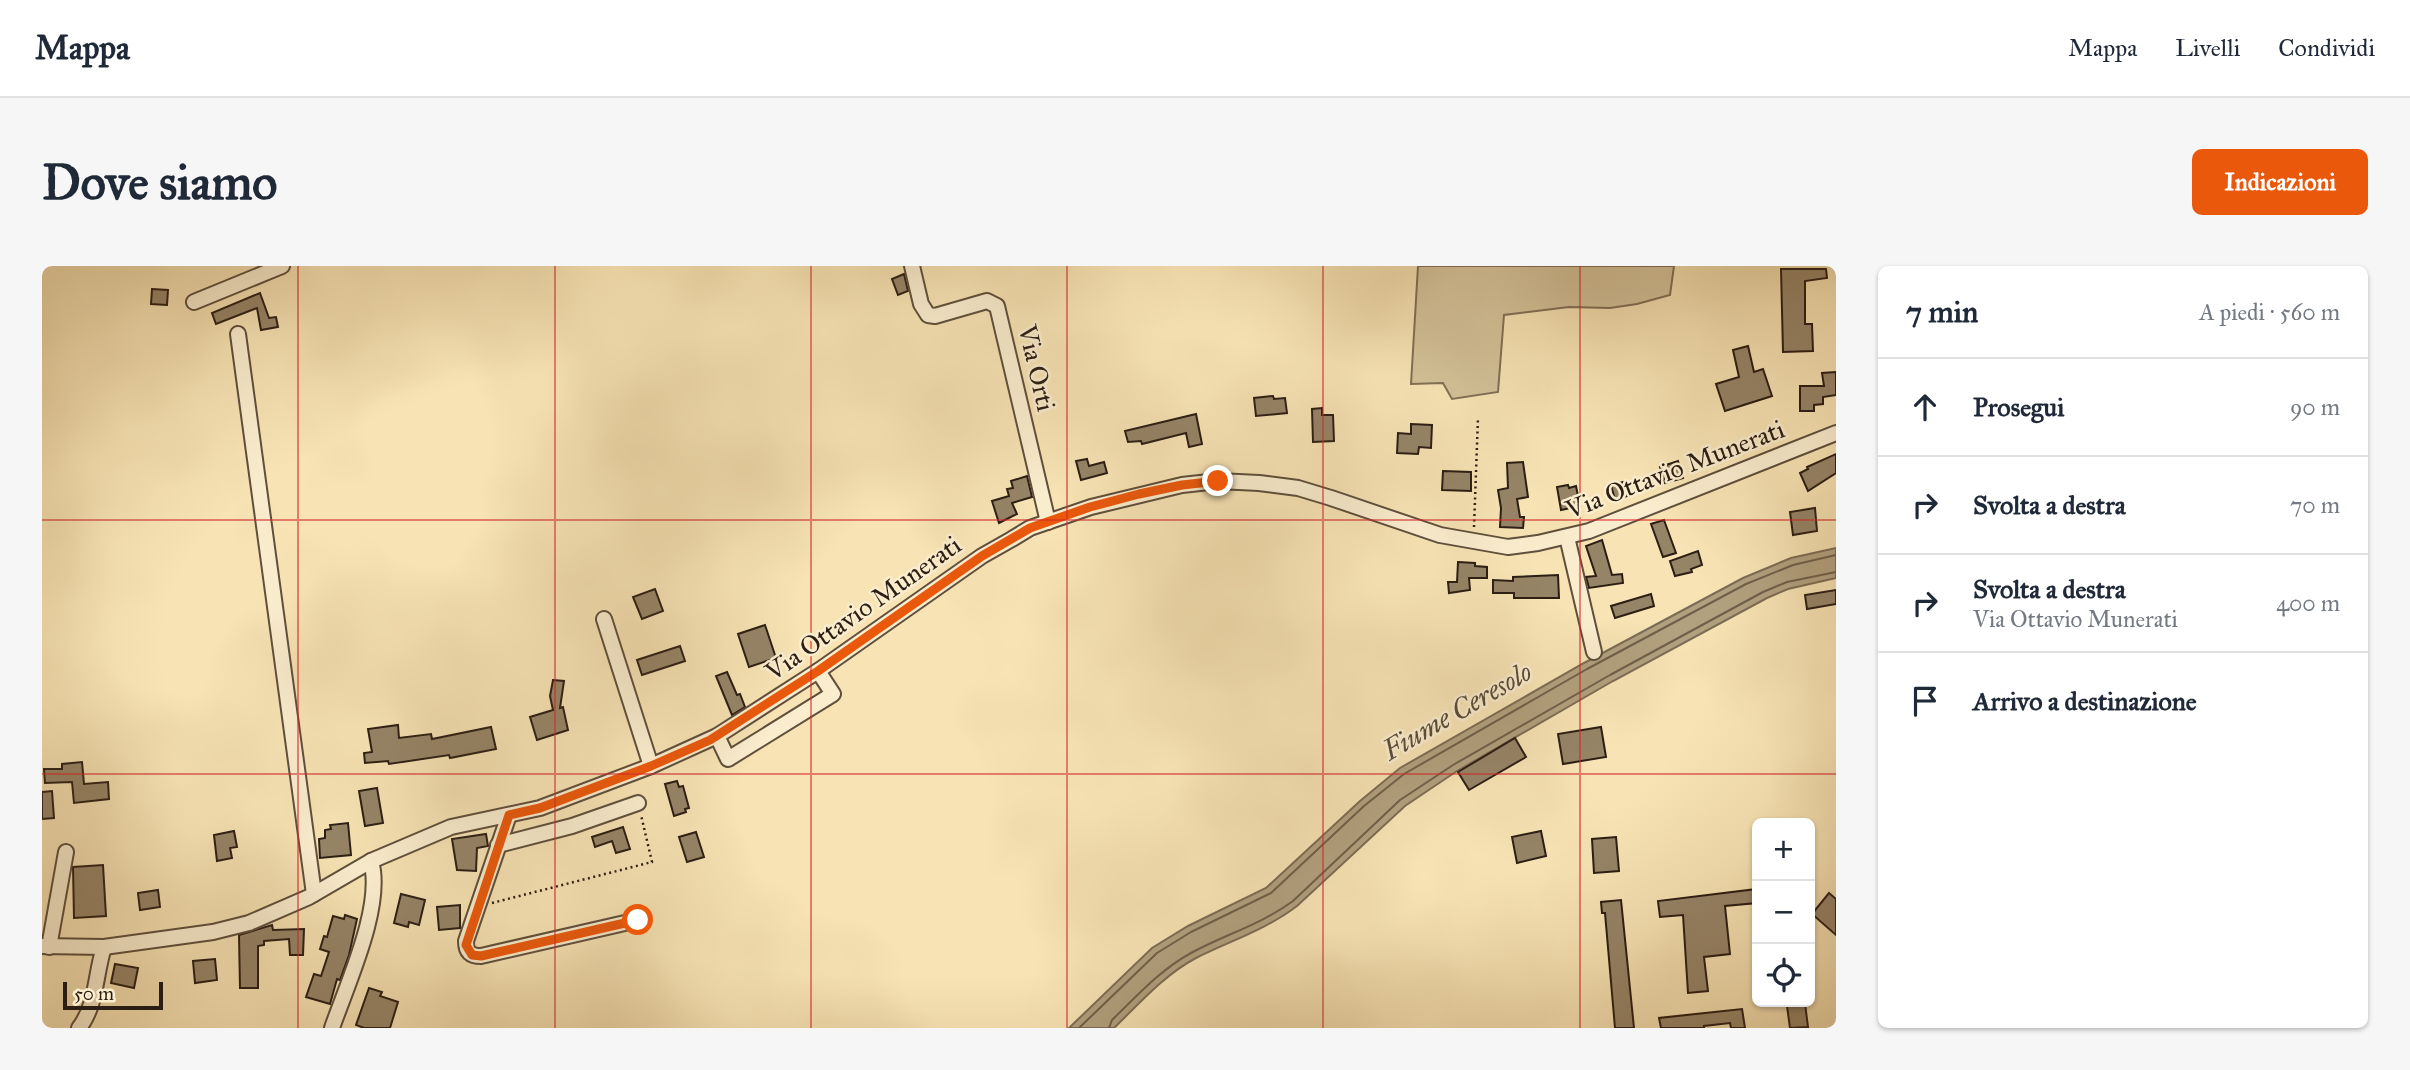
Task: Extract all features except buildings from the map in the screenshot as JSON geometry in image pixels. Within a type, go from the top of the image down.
[{"type":"street","points":[[194,302],[282,266]]},
{"type":"street","name":"Via Orti","points":[[912,266],[921,304],[928,315],[935,316],[986,301],[998,306],[1048,522]]},
{"type":"street","points":[[238,334],[314,894]]},
{"type":"street","name":"Via Ottavio Munerati","points":[[46,946],[104,947],[213,932],[249,923],[314,894],[371,861],[451,827],[540,808],[651,766],[717,736],[818,671],[982,556],[1030,528],[1139,494],[1218,481],[1298,488],[1440,536],[1508,547],[1590,531],[1836,433]]},
{"type":"street","points":[[1567,537],[1594,652]]},
{"type":"street","points":[[604,619],[651,766]]},
{"type":"street","points":[[717,736],[728,759],[833,694],[818,671]]},
{"type":"street","points":[[498,845],[572,826],[638,803]]},
{"type":"street","points":[[509,815],[466,941],[468,952],[476,956],[638,920]]},
{"type":"street","points":[[46,946],[66,852]]},
{"type":"street","points":[[332,1028],[369,919],[374,881],[371,861]]},
{"type":"street","points":[[79,1028],[89,1014],[104,947]]},
{"type":"path","points":[[1474,543],[1478,418]]},
{"type":"path","points":[[479,903],[499,902],[652,862],[638,803]]},
{"type":"shaded area","points":[[1418,266],[1674,266],[1670,295],[1610,308],[1569,307],[1504,315],[1498,392],[1452,399],[1443,383],[1411,384]]},
{"type":"water","points":[[1836,548],[1836,578],[1788,589],[1767,598],[1613,681],[1457,771],[1405,806],[1297,906],[1261,928],[1184,965],[1153,990],[1114,1028],[1069,1028],[1152,948],[1188,926],[1266,888],[1360,801],[1400,768],[1584,663],[1743,578],[1791,558]]},
{"type":"route","points":[[638,920],[481,956],[472,955],[466,945],[509,815],[540,808],[651,766],[710,740],[818,671],[982,556],[1030,528],[1090,507],[1139,494],[1218,481]]},
{"type":"water label","name":"Fiume Ceresolo","points":[[1457,711]]}]
